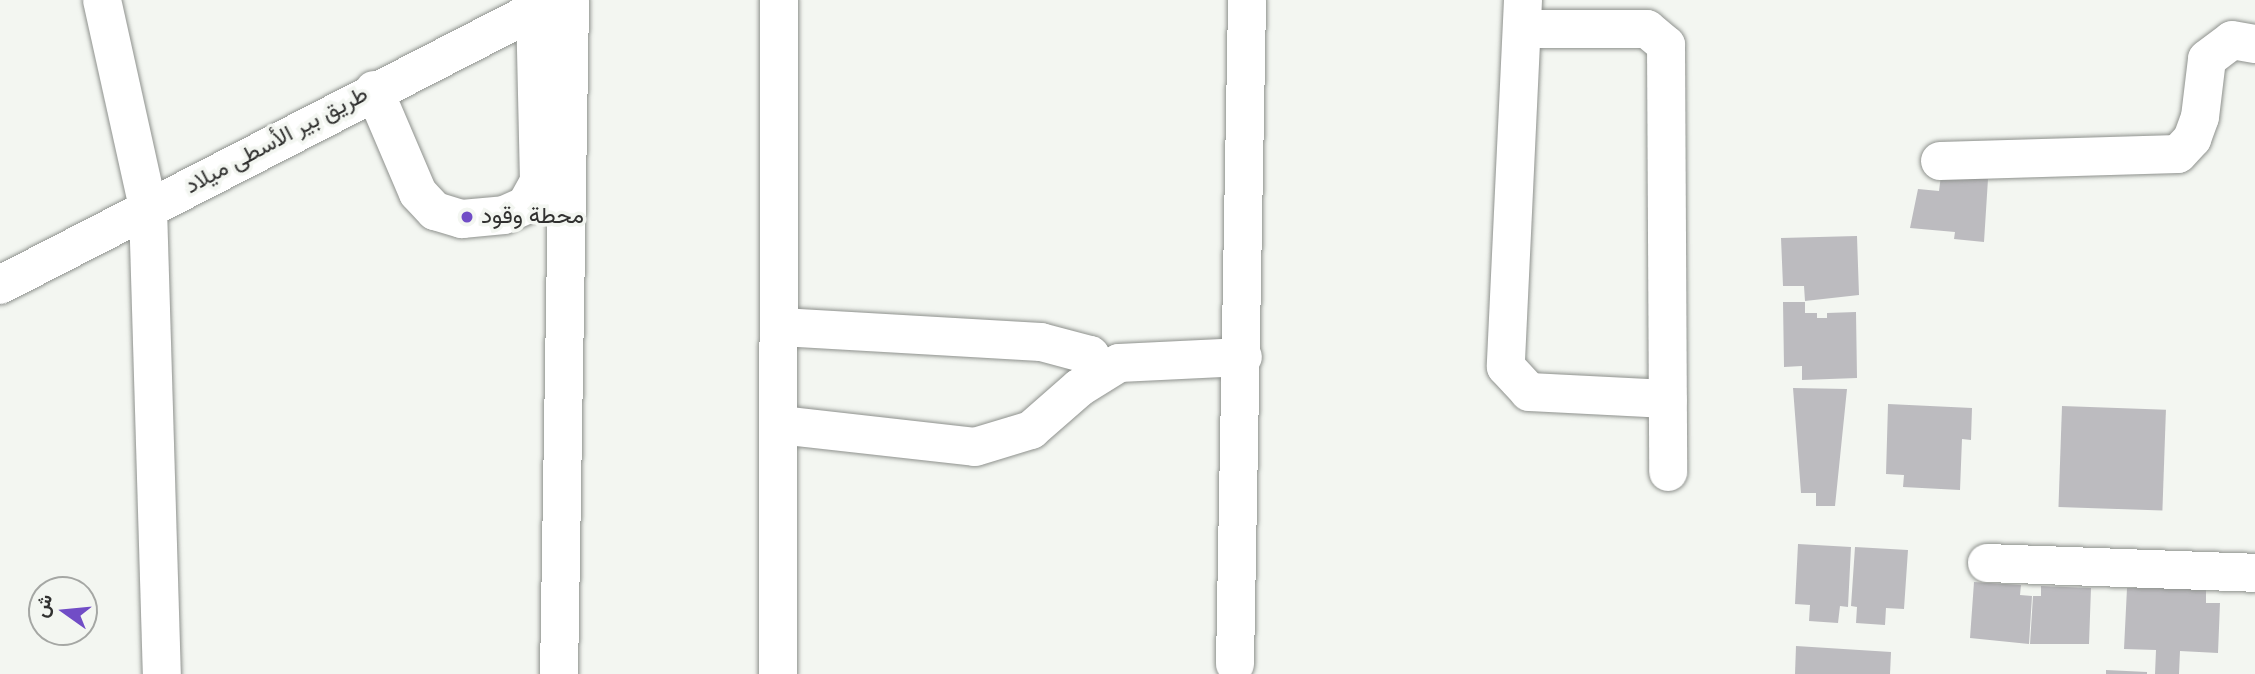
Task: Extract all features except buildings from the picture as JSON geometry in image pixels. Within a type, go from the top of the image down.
[{"type":"street","points":[[102,0],[148,208],[162,674]]},
{"type":"street","points":[[778,674],[781,327],[779,0]]},
{"type":"street","points":[[1235,664],[1247,0]]},
{"type":"street","points":[[374,90],[418,194],[435,211],[462,219],[505,215],[526,205],[539,183],[540,5]]},
{"type":"street","points":[[540,5],[559,674]]},
{"type":"street","name":"طريق بير الأسطى ميلاد","points":[[0,285],[540,5]]},
{"type":"street","points":[[1668,399],[1529,392],[1506,367],[1523,15],[1647,29],[1666,45],[1668,399],[1668,472]]},
{"type":"street","points":[[1940,161],[2178,154],[2192,139],[2200,117],[2207,59],[2232,40],[2255,44]]},
{"type":"street","points":[[781,327],[1041,342],[1090,355],[1101,371]]},
{"type":"street","points":[[780,425],[975,447],[1031,430],[1101,371],[1119,363],[1242,357]]},
{"type":"street","points":[[1987,563],[2255,573]]},
{"type":"place","name":"محطة وقود","points":[[467,217]]}]
